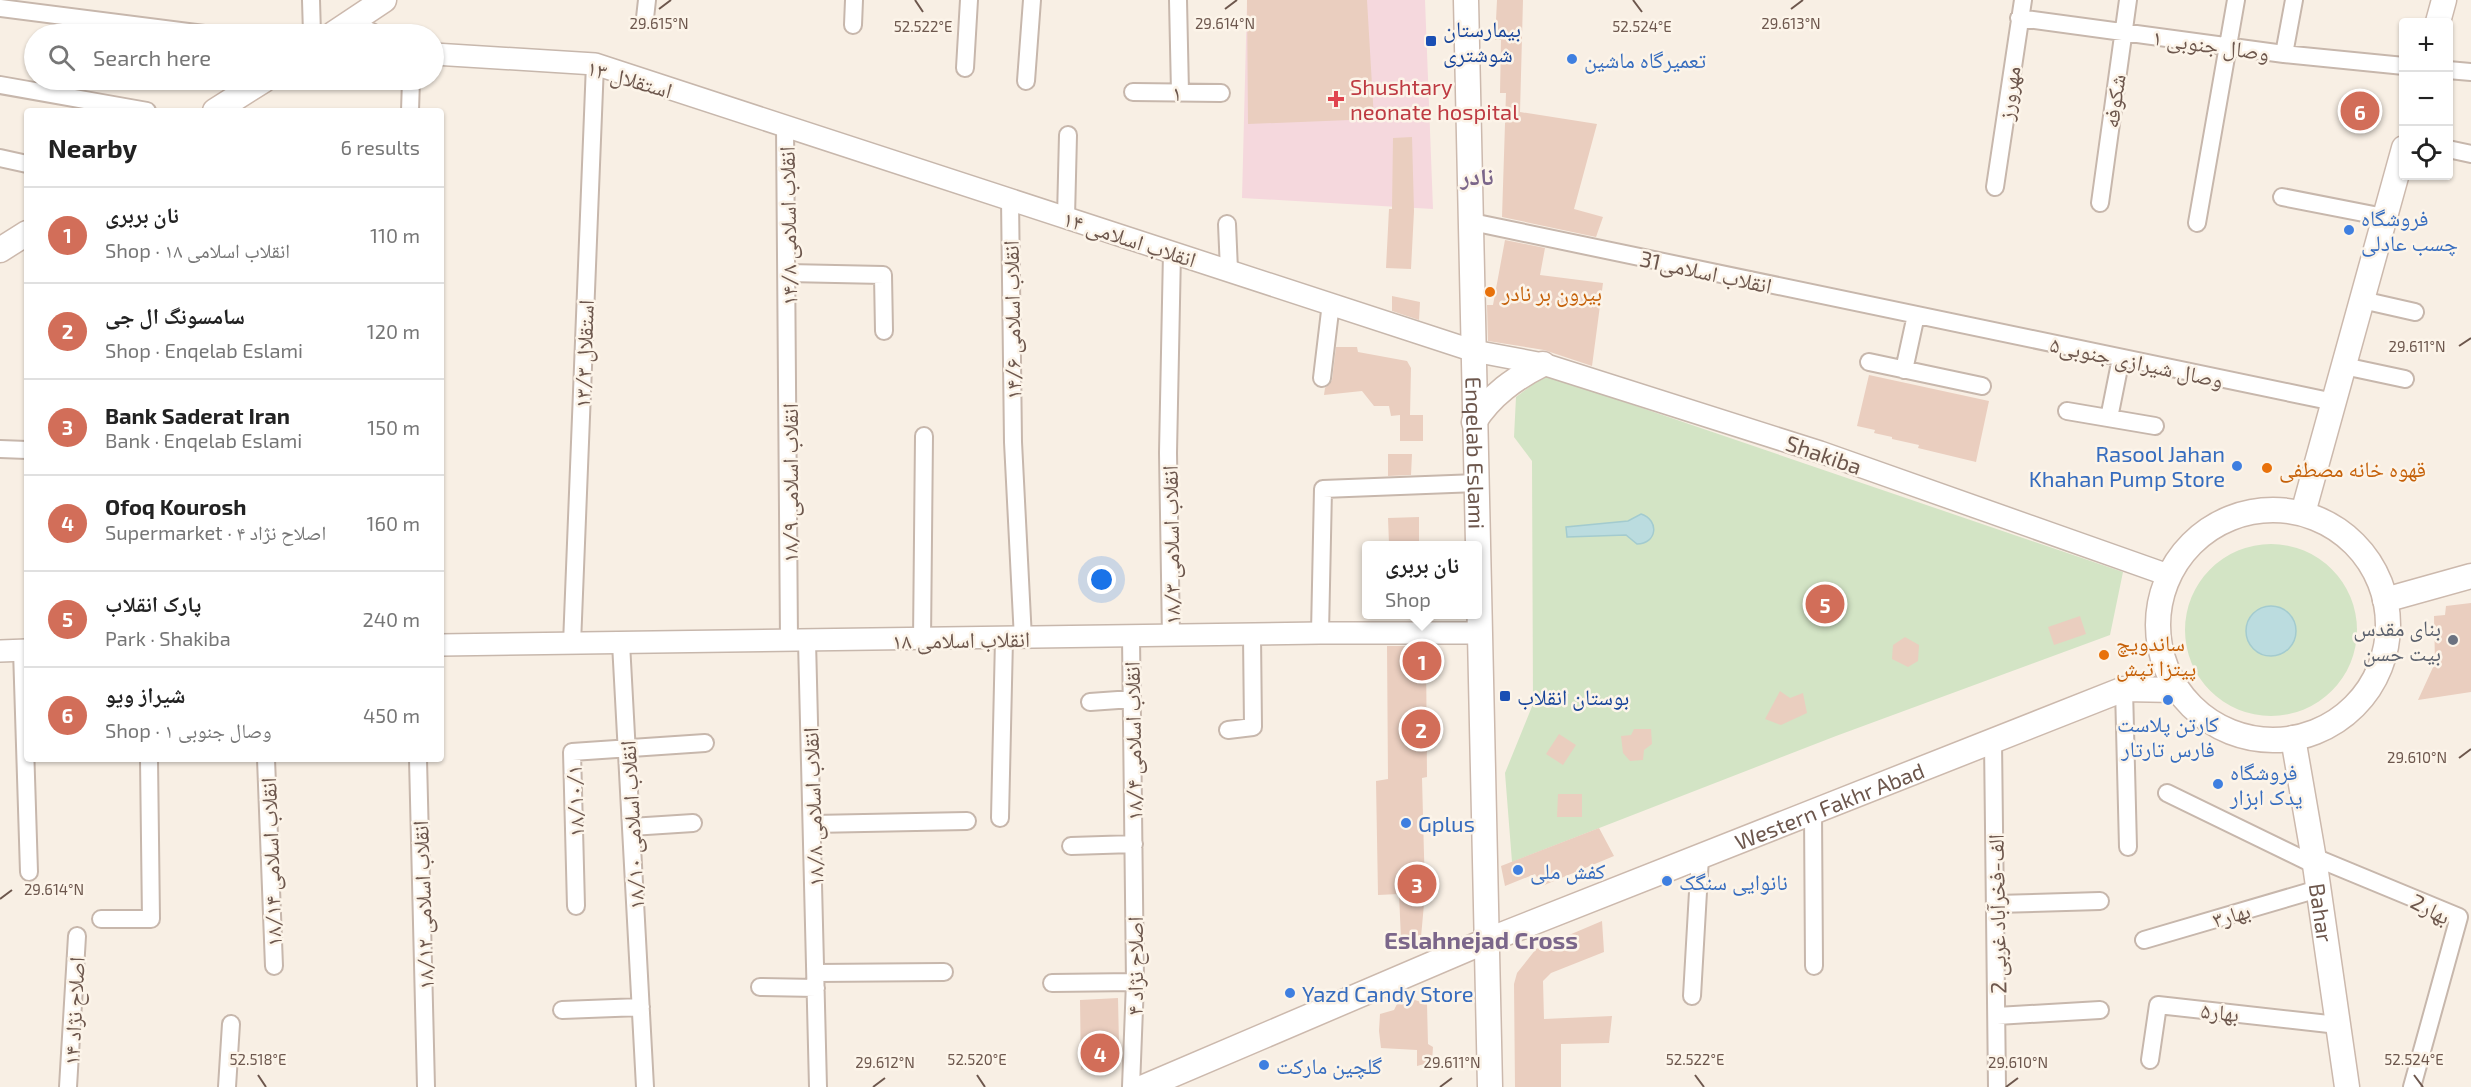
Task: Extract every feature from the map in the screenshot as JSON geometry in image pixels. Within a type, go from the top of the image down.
[{"type":"main road","points":[[349,24],[384,0]]},
{"type":"main road","name":"Enqelab Eslami","points":[[1466,0],[1478,541]]},
{"type":"main road","points":[[2439,18],[2444,0]]},
{"type":"main road","points":[[220,108],[248,90]]},
{"type":"main road","points":[[2303,513],[2399,163]]},
{"type":"main road","points":[[0,250],[24,234]]},
{"type":"main road","points":[[1474,422],[1481,411],[1508,384],[1543,364]]},
{"type":"main road","points":[[2270,509],[2303,513],[2337,528],[2354,542],[2379,578],[2388,624],[2386,649],[2366,695],[2336,721],[2309,734],[2293,738],[2249,738],[2221,729],[2196,712],[2176,690],[2163,663],[2157,634],[2159,604],[2168,575],[2184,550],[2219,522],[2243,513],[2270,509]]},
{"type":"main road","points":[[2385,600],[2471,576]]},
{"type":"main road","name":"Enqelab Eslami","points":[[1480,619],[1490,1087]]},
{"type":"main road","name":"Western Fakhr Abad","points":[[1145,1087],[1486,941],[2124,689],[2176,690]]},
{"type":"main road","name":"Bahar","points":[[2293,738],[2316,870],[2347,1087]]},
{"type":"street","points":[[311,0],[312,24]]},
{"type":"street","points":[[645,18],[647,0]]},
{"type":"street","points":[[853,25],[854,0]]},
{"type":"street","points":[[965,68],[969,0]]},
{"type":"street","points":[[1026,81],[1032,0]]},
{"type":"street","points":[[1178,0],[1180,92]]},
{"type":"street","name":"مهرورز","points":[[1995,187],[2023,0]]},
{"type":"street","name":"شکوفه","points":[[2100,203],[2128,0]]},
{"type":"street","points":[[2197,223],[2226,46],[2236,0]]},
{"type":"street","points":[[2284,54],[2294,0]]},
{"type":"street","points":[[2,8],[126,24]]},
{"type":"street","name":"وصال جنوبی ۱","points":[[2019,18],[2284,54],[2399,66]]},
{"type":"street","name":"۱۳ استقلال","points":[[444,55],[595,64],[785,126]]},
{"type":"street","name":"۱۳/۳ استقلال","points":[[572,644],[595,64]]},
{"type":"street","points":[[2453,70],[2471,72]]},
{"type":"street","points":[[0,86],[129,108]]},
{"type":"street","points":[[410,108],[411,90]]},
{"type":"street","name":"۱","points":[[1133,92],[1221,93]]},
{"type":"street","name":"۱۴ انقلاب اسلامی","points":[[785,126],[1474,351]]},
{"type":"street","name":"۱۴/۸ انقلاب اسلامی","points":[[785,126],[788,325]]},
{"type":"street","points":[[1066,217],[1068,135]]},
{"type":"street","points":[[2453,150],[2471,154]]},
{"type":"street","points":[[0,158],[24,163]]},
{"type":"street","points":[[2282,197],[2385,217]]},
{"type":"street","name":"۱۴/۶ انقلاب اسلامی","points":[[1000,818],[1014,639],[1010,199]]},
{"type":"street","name":"31انقلاب اسلامی","points":[[1472,222],[1941,321]]},
{"type":"street","points":[[1227,224],[1229,270]]},
{"type":"street","name":"۱۸/۳ انقلاب اسلامی","points":[[1171,637],[1168,453],[1172,252]]},
{"type":"street","points":[[788,273],[883,275],[884,331]]},
{"type":"street","points":[[2362,300],[2415,312]]},
{"type":"street","points":[[1322,378],[1331,303]]},
{"type":"street","points":[[1904,369],[1916,315]]},
{"type":"street","name":"۵وصال شیرازی جنوبی","points":[[1941,321],[2334,402]]},
{"type":"street","name":"۱۸/۹ انقلاب اسلامی","points":[[788,325],[798,641]]},
{"type":"street","name":"Shakiba","points":[[1474,351],[1543,364],[1820,452],[2168,575]]},
{"type":"street","points":[[2109,418],[2121,358]]},
{"type":"street","points":[[1869,362],[1982,386]]},
{"type":"street","points":[[2344,366],[2405,379]]},
{"type":"street","points":[[2067,411],[2155,426]]},
{"type":"street","points":[[922,640],[924,436]]},
{"type":"street","points":[[0,449],[24,450]]},
{"type":"street","points":[[1320,633],[1323,489],[1477,483]]},
{"type":"street","name":"۱۸ انقلاب اسلامی","points":[[444,645],[1252,636],[1320,633],[1480,633]]},
{"type":"street","points":[[1228,730],[1253,727],[1252,636]]},
{"type":"street","name":"۱۸/۴ انقلاب اسلامی","points":[[1131,637],[1134,844]]},
{"type":"street","name":"۱۸/۸ انقلاب اسلامی","points":[[798,641],[813,824],[818,1087]]},
{"type":"street","name":"۱۸/۱۰ انقلاب اسلامی","points":[[621,643],[645,1087]]},
{"type":"street","points":[[0,651],[24,650]]},
{"type":"street","points":[[2124,689],[2128,848]]},
{"type":"street","points":[[1090,702],[1132,699]]},
{"type":"street","name":"2 الف-فخرآباد غربی","points":[[1994,741],[1997,1087]]},
{"type":"street","points":[[627,749],[705,743]]},
{"type":"street","name":"۱۸/۱۰/۱","points":[[576,906],[572,752],[627,749]]},
{"type":"street","points":[[27,762],[29,872]]},
{"type":"street","points":[[101,919],[151,919],[149,762]]},
{"type":"street","name":"۱۸/۱۴ انقلاب اسلامی","points":[[266,762],[274,966]]},
{"type":"street","name":"۱۸/۱۲ انقلاب اسلامی","points":[[418,762],[426,1087]]},
{"type":"street","points":[[2167,794],[2316,870]]},
{"type":"street","points":[[1813,812],[1814,966]]},
{"type":"street","points":[[813,824],[967,821]]},
{"type":"street","points":[[631,827],[693,823]]},
{"type":"street","points":[[1071,846],[1134,844]]},
{"type":"street","name":"۴ اصلاح نژاد","points":[[1131,1087],[1135,982],[1134,844]]},
{"type":"street","points":[[1692,996],[1700,857]]},
{"type":"street","name":"بهار۳","points":[[2144,940],[2316,870]]},
{"type":"street","name":"2بهار","points":[[2316,870],[2459,917],[2412,1087]]},
{"type":"street","points":[[1996,904],[2100,902]]},
{"type":"street","name":"۱۴ اصلاح نژاد","points":[[68,1087],[77,936]]},
{"type":"street","points":[[760,987],[816,980],[944,972]]},
{"type":"street","points":[[1052,983],[1135,982]]},
{"type":"street","name":"بهار۵","points":[[2150,1060],[2158,1005],[2338,1024]]},
{"type":"street","points":[[562,1010],[640,1007]]},
{"type":"street","points":[[1997,1016],[2100,1010]]},
{"type":"street","points":[[227,1087],[231,1024]]},
{"type":"shaded area","name":"Shushtary neonate hospital","points":[[1247,0],[1425,0],[1433,209],[1242,198]]},
{"type":"green space","points":[[1545,375],[2123,572],[2110,635],[1836,736],[1512,862],[1505,773],[1533,704],[1532,461],[1514,437],[1516,397]]},
{"type":"green space","points":[[2271,544],[2288,545],[2304,550],[2319,558],[2332,569],[2343,582],[2351,597],[2356,613],[2356,647],[2351,663],[2343,678],[2332,691],[2319,702],[2304,710],[2288,715],[2271,716],[2254,715],[2238,710],[2223,702],[2210,691],[2199,678],[2191,663],[2186,647],[2185,630],[2186,613],[2191,597],[2199,582],[2210,569],[2223,558],[2238,550],[2254,545]]},
{"type":"water","points":[[1641,514],[1651,521],[1654,531],[1649,540],[1644,543],[1637,544],[1626,535],[1567,537],[1566,527],[1628,521]]},
{"type":"water","points":[[2271,606],[2289,613],[2296,631],[2289,649],[2271,656],[2253,649],[2246,631],[2253,613]]},
{"type":"building","points":[[1247,0],[1367,0],[1374,119],[1248,124]]},
{"type":"building","points":[[1497,0],[1523,0],[1520,112],[1597,124],[1574,209],[1603,217],[1596,237],[1502,217],[1506,93],[1500,93],[1501,40],[1495,40]]},
{"type":"building","points":[[1412,137],[1414,211],[1411,269],[1386,268],[1389,209],[1392,209],[1393,138]]},
{"type":"building","points":[[1505,240],[1545,248],[1540,275],[1603,283],[1592,366],[1544,350],[1488,341],[1487,305],[1493,305]]},
{"type":"building","points":[[1392,296],[1420,302],[1419,320],[1392,311]]},
{"type":"building","points":[[1336,347],[1357,347],[1358,352],[1407,361],[1411,368],[1410,415],[1423,415],[1423,441],[1400,441],[1400,415],[1391,416],[1389,406],[1374,406],[1362,391],[1324,395],[1325,388],[1332,380]]},
{"type":"building","points":[[1869,375],[1989,401],[1976,462],[1918,448],[1919,445],[1892,439],[1892,437],[1874,433],[1875,430],[1857,426]]},
{"type":"building","points":[[1388,454],[1412,454],[1411,475],[1388,476]]},
{"type":"building","points":[[1419,517],[1419,541],[1389,541],[1388,518]]},
{"type":"building","name":"بنای مقدس بیت حسن","points":[[2471,603],[2471,692],[2418,700],[2435,663],[2434,616],[2445,615],[2446,606]]},
{"type":"building","points":[[2080,616],[2086,634],[2054,645],[2048,627]]},
{"type":"building","points":[[1905,637],[1919,645],[1918,661],[1908,667],[1892,659],[1893,645]]},
{"type":"building","points":[[1387,646],[1426,646],[1427,777],[1422,778],[1425,893],[1421,937],[1401,939],[1399,894],[1378,895],[1376,781],[1388,779]]},
{"type":"building","points":[[1780,691],[1790,698],[1803,693],[1807,713],[1781,725],[1765,719]]},
{"type":"building","points":[[1634,729],[1651,729],[1652,744],[1644,750],[1643,760],[1630,761],[1623,753],[1621,736],[1631,735]]},
{"type":"building","points":[[1559,734],[1576,745],[1563,765],[1546,754]]},
{"type":"building","points":[[1558,794],[1582,794],[1582,817],[1557,817]]},
{"type":"building","points":[[1599,828],[1614,856],[1542,886],[1535,874],[1505,886],[1501,866]]},
{"type":"building","points":[[1602,921],[1604,952],[1551,973],[1543,981],[1544,1019],[1612,1016],[1609,1043],[1561,1044],[1561,1087],[1515,1087],[1514,984],[1517,973],[1536,949]]},
{"type":"building","points":[[1118,998],[1119,1044],[1112,1056],[1097,1067],[1081,1070],[1080,1000]]},
{"type":"building","points":[[1412,999],[1427,1004],[1428,1044],[1433,1047],[1432,1062],[1417,1066],[1417,1050],[1381,1048],[1379,1031],[1380,1014],[1394,1010],[1397,1004],[1407,1003]]},
{"type":"place","name":"بیمارستان شوشتری","points":[[1431,41]]},
{"type":"place","name":"تعمیرگاه ماشین","points":[[1572,59]]},
{"type":"place","name":"Shushtary neonate hospital","points":[[1336,99]]},
{"type":"place","name":"شیراز ویو","points":[[2360,111]]},
{"type":"place","name":"فروشگاه چسب عادلی","points":[[2349,230]]},
{"type":"place","name":"بیرون بر نادر","points":[[1490,292]]},
{"type":"place","name":"Rasool Jahan Khahan Pump Store","points":[[2237,466]]},
{"type":"place","name":"قهوه خانه مصطفی","points":[[2267,468]]},
{"type":"place","name":"پارک انقلاب","points":[[1825,604]]},
{"type":"place","name":"بنای مقدس بیت حسن","points":[[2453,640]]},
{"type":"place","name":"ساندویچ پیتزا تپش","points":[[2104,655]]},
{"type":"place","name":"نان بربری","points":[[1422,661]]},
{"type":"place","name":"بوستان انقلاب","points":[[1505,696]]},
{"type":"place","name":"کارتن پلاست فارس تارتار","points":[[2168,700]]},
{"type":"place","name":"سامسونگ ال جی","points":[[1421,729]]},
{"type":"place","name":"فروشگاه یدک ابزار","points":[[2218,784]]},
{"type":"place","name":"Gplus","points":[[1406,823]]},
{"type":"place","name":"کفش ملی","points":[[1518,870]]},
{"type":"place","name":"نانوایی سنگک","points":[[1667,881]]},
{"type":"place","name":"Bank Saderat Iran","points":[[1417,884]]},
{"type":"place","name":"Yazd Candy Store","points":[[1290,993]]},
{"type":"place","name":"Ofoq Kourosh","points":[[1100,1053]]},
{"type":"place","name":"گلچین مارکت","points":[[1264,1065]]},
{"type":"district","name":"نادر","points":[[1477,175]]},
{"type":"district","name":"Eslahnejad Cross","points":[[1481,939]]}]
